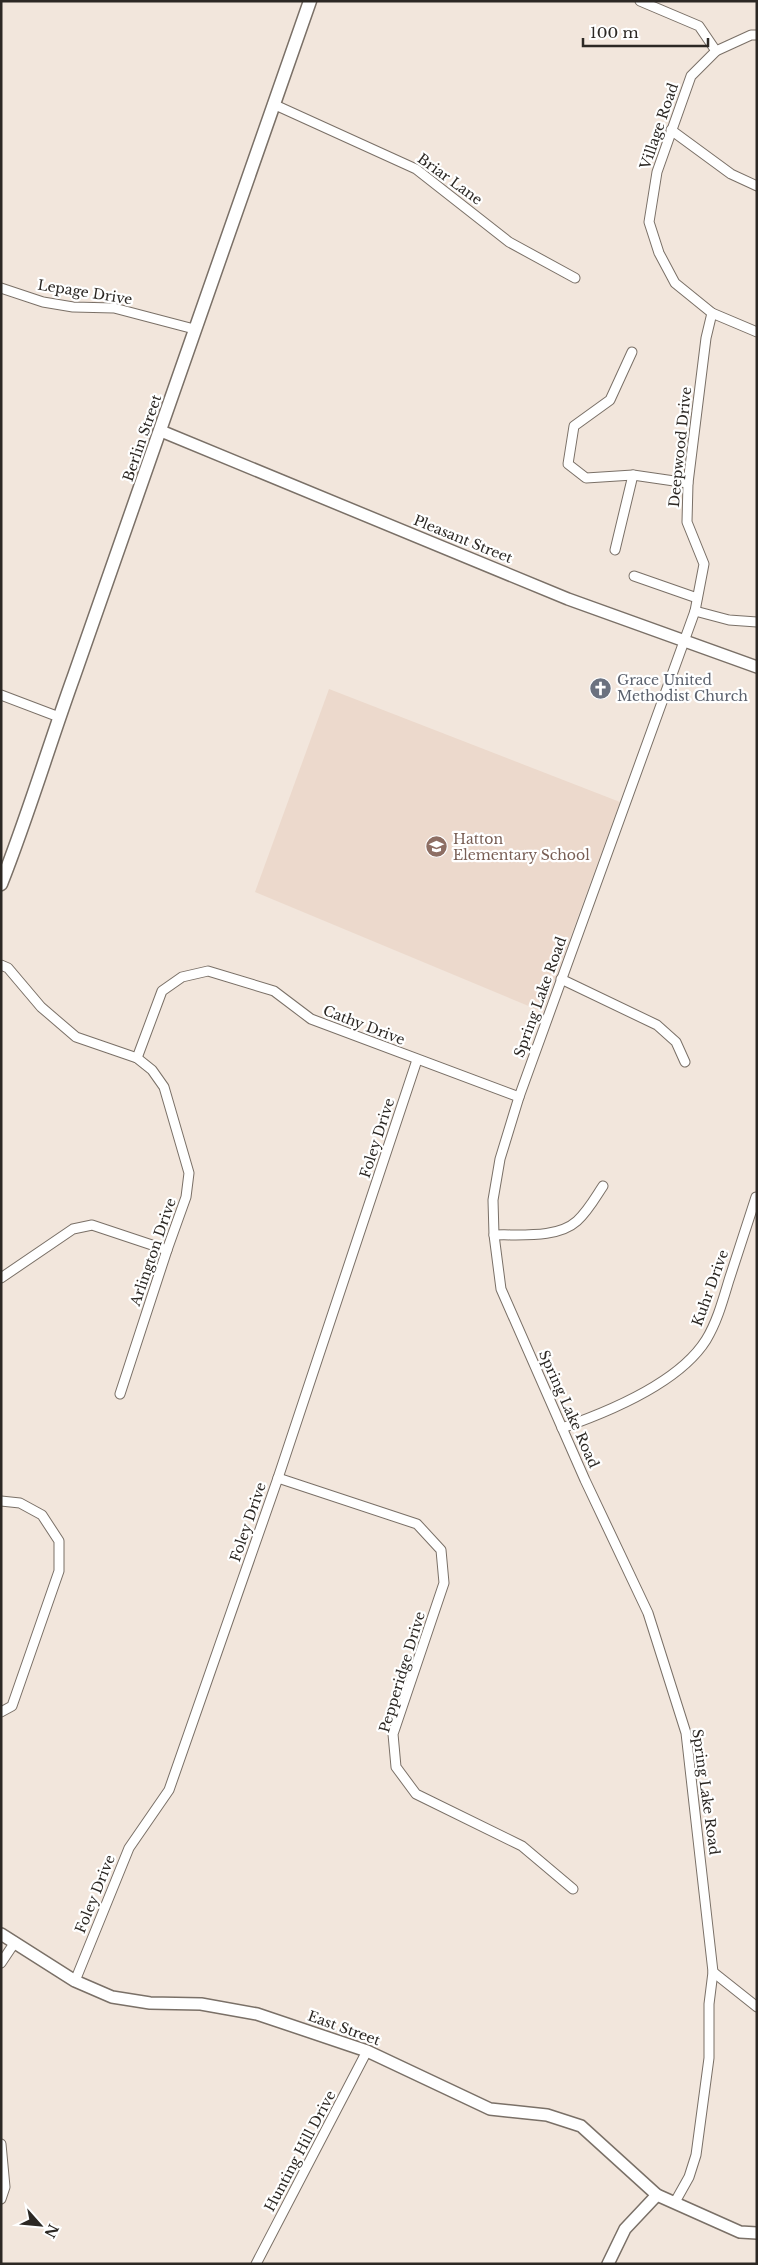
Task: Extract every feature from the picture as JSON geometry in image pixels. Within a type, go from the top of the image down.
[{"type":"main road","name":"Berlin Street","points":[[1,884],[20,836],[59,717],[161,431],[194,328],[310,1]]},
{"type":"street","points":[[640,1],[699,26],[716,51]]},
{"type":"street","name":"Village Road","points":[[757,35],[751,35],[716,51],[691,76],[657,172],[649,222],[659,253],[675,283],[712,313],[757,332]]},
{"type":"street","name":"Briar Lane","points":[[273,104],[416,169],[509,242],[575,278]]},
{"type":"street","points":[[671,130],[731,174],[757,186]]},
{"type":"street","name":"Lepage Drive","points":[[1,288],[43,302],[72,307],[114,308],[194,328]]},
{"type":"street","name":"Deepwood Drive","points":[[685,640],[695,611],[704,564],[687,522],[688,483],[706,338],[712,313]]},
{"type":"street","points":[[632,352],[610,400],[574,426],[568,464],[586,478],[633,475],[688,483]]},
{"type":"street","name":"Pleasant Street","points":[[161,431],[568,599],[757,667]]},
{"type":"street","points":[[615,550],[633,475]]},
{"type":"street","points":[[634,576],[697,598]]},
{"type":"street","points":[[695,611],[729,620],[757,622]]},
{"type":"street","name":"Spring Lake Road","points":[[675,2202],[689,2177],[696,2155],[709,2058],[709,2004],[713,1972],[686,1733],[648,1613],[562,1428],[501,1289],[494,1235],[493,1200],[500,1159],[519,1097],[560,979],[685,640]]},
{"type":"street","points":[[1,695],[59,717]]},
{"type":"street","name":"Arlington Drive","points":[[1,965],[8,968],[41,1008],[76,1037],[137,1058],[152,1070],[164,1087],[189,1173],[186,1197],[120,1394]]},
{"type":"street","name":"Cathy Drive","points":[[137,1058],[162,991],[182,977],[208,971],[274,991],[311,1019],[519,1097]]},
{"type":"street","points":[[560,979],[657,1025],[676,1042],[685,1062]]},
{"type":"street","name":"Foley Drive","points":[[75,1980],[129,1848],[169,1790],[278,1478],[417,1060]]},
{"type":"street","points":[[494,1235],[557,1231],[576,1222],[590,1206],[602,1186]]},
{"type":"street","name":"Kuhr Drive","points":[[562,1428],[611,1410],[646,1391],[687,1362],[699,1348],[716,1319],[756,1197]]},
{"type":"street","points":[[1,1278],[73,1229],[92,1225],[167,1250]]},
{"type":"street","name":"Pepperidge Drive","points":[[278,1478],[417,1524],[441,1550],[444,1583],[393,1734],[396,1766],[416,1794],[522,1846],[573,1889]]},
{"type":"street","points":[[1,1501],[20,1503],[42,1515],[59,1541],[59,1571],[12,1706],[1,1712]]},
{"type":"street","name":"East Street","points":[[1,1934],[75,1980],[112,1997],[150,2003],[201,2004],[257,2014],[368,2051],[490,2109],[547,2115],[581,2126],[657,2195]]},
{"type":"street","points":[[1,1963],[15,1942]]},
{"type":"street","points":[[713,1972],[757,2006]]},
{"type":"street","name":"Hunting Hill Drive","points":[[256,2264],[368,2051]]},
{"type":"street","points":[[1,2144],[5,2187],[1,2199]]},
{"type":"street","points":[[608,2264],[625,2229],[657,2195],[740,2232],[757,2233]]},
{"type":"shaded area","name":"Hatton Elementary School","points":[[329,689],[620,802],[543,1012],[255,892]]},
{"type":"place","name":"Grace United Methodist Church","points":[[601,688]]},
{"type":"place","name":"Hatton Elementary School","points":[[437,847]]}]
